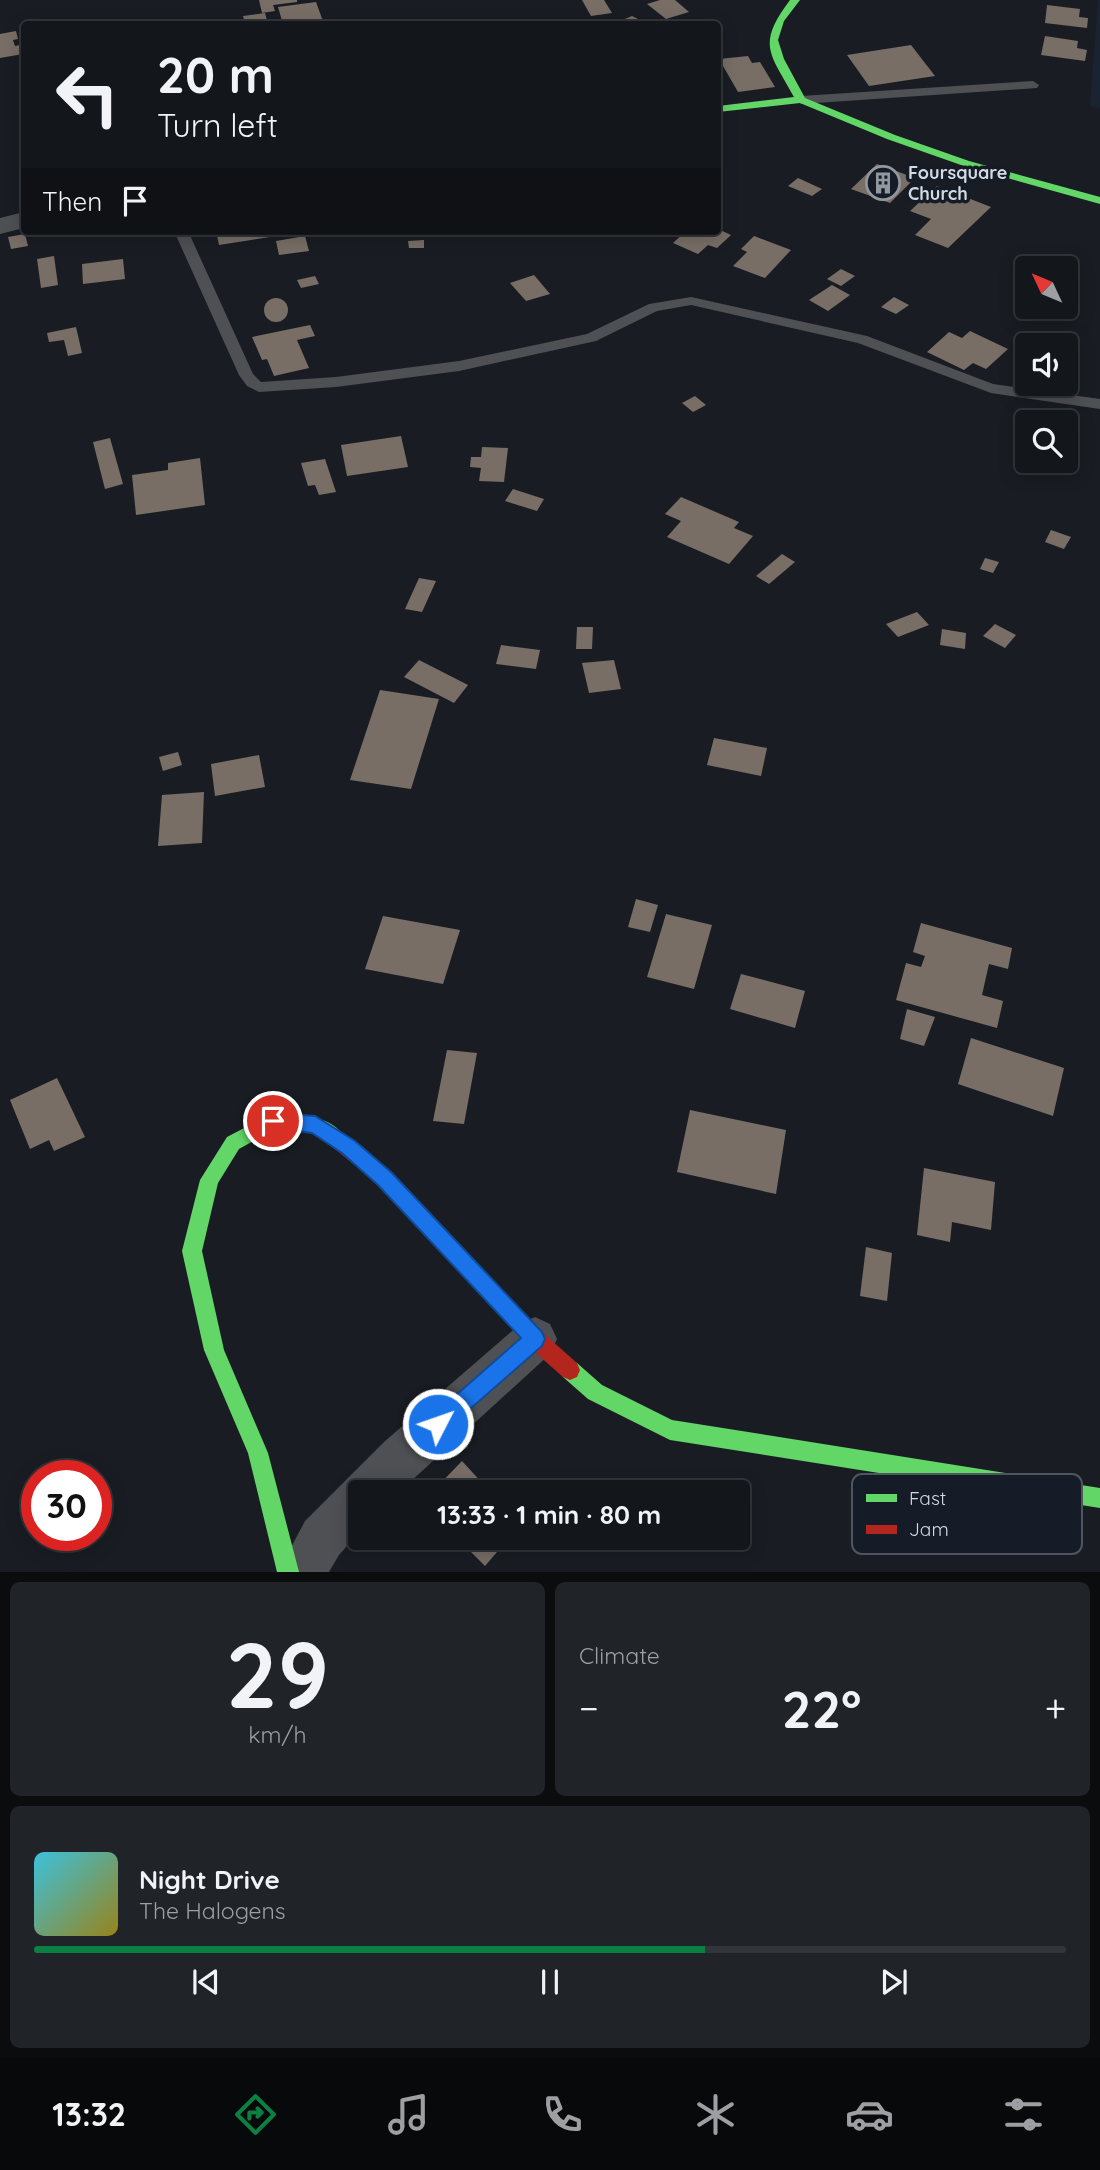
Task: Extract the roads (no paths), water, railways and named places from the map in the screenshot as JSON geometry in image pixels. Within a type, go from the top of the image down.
[{"type":"street","points":[[795,0],[779,21],[773,40],[779,59],[801,100]]},
{"type":"street","points":[[721,109],[801,100],[891,137],[965,163],[1100,201]]},
{"type":"street","points":[[0,226],[21,221]]},
{"type":"street","points":[[288,1572],[258,1453],[214,1350],[192,1251],[209,1180],[233,1143],[273,1121],[315,1125],[348,1147],[385,1178],[535,1339],[595,1392],[670,1430],[936,1474]]},
{"type":"street","points":[[379,1480],[535,1339]]},
{"type":"street","points":[[1082,1495],[1100,1498]]},
{"type":"street","points":[[302,1572],[322,1538],[348,1511]]},
{"type":"lane","points":[[801,100],[1033,85]]},
{"type":"lane","points":[[183,235],[246,375],[251,383],[259,387],[336,382],[459,366],[591,338],[654,307],[691,300],[862,339],[990,388],[1100,404]]},
{"type":"place","name":"Foursquare Church","points":[[883,183]]}]
